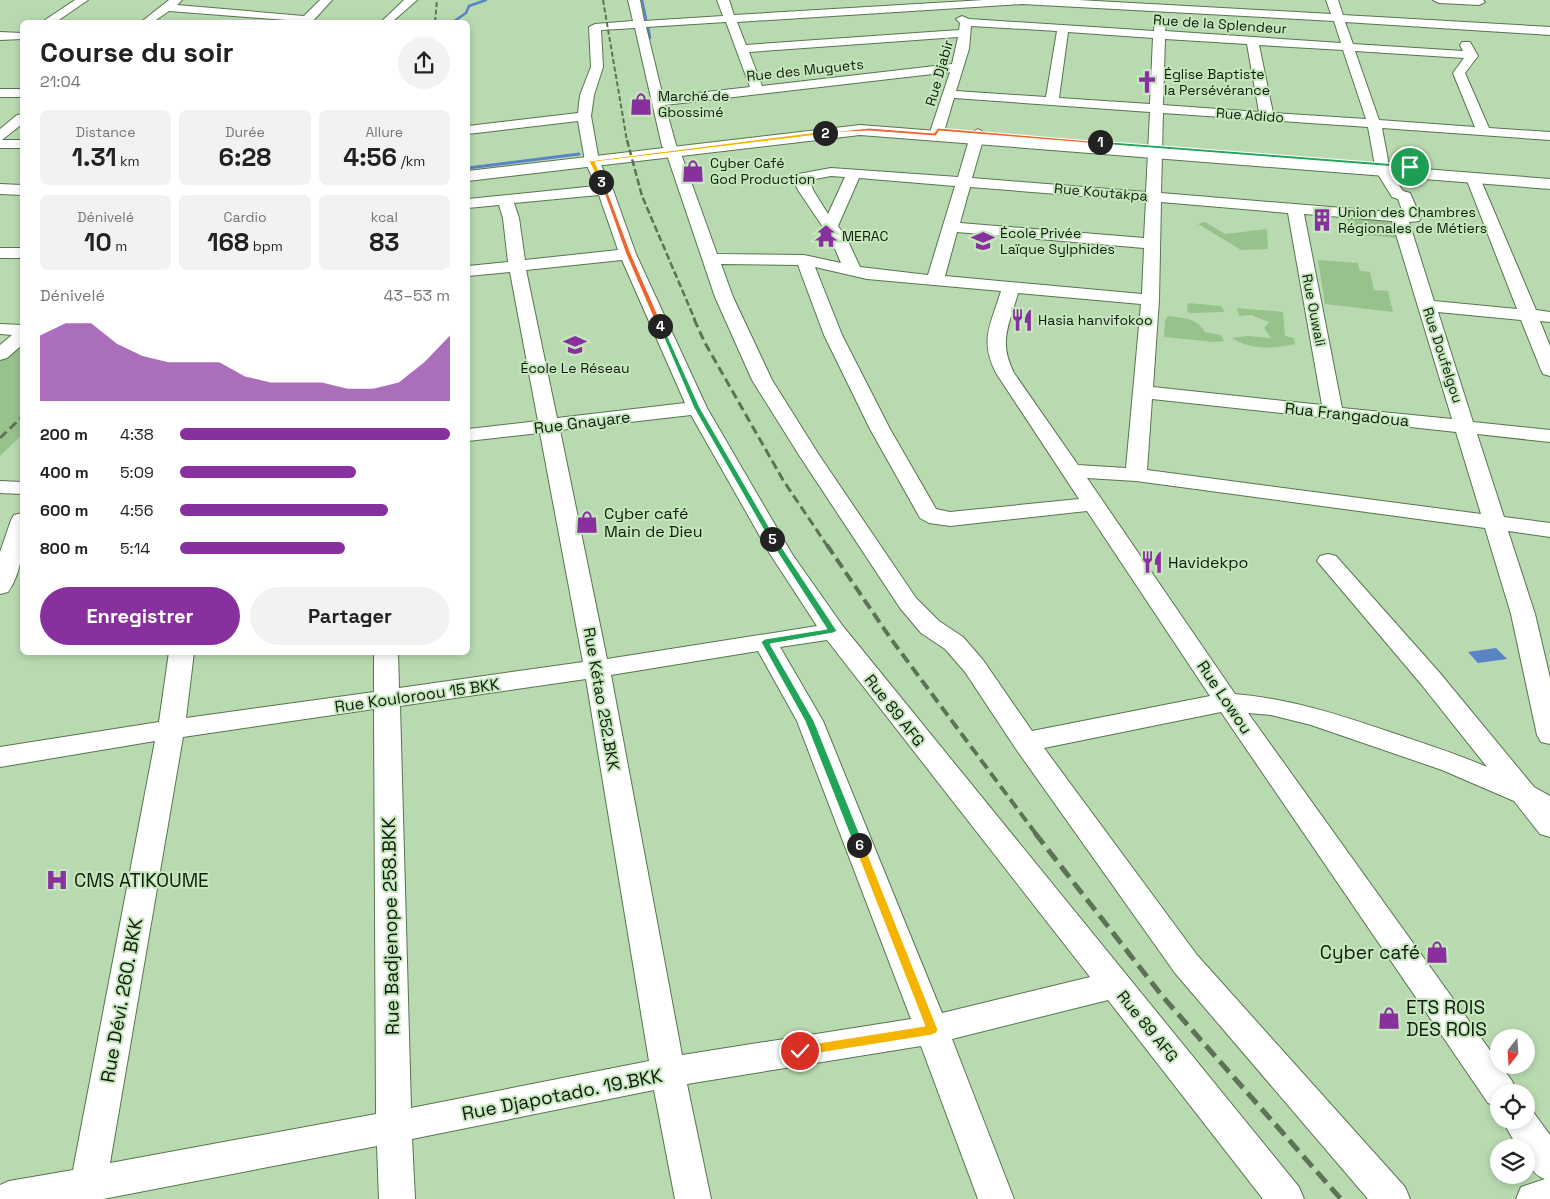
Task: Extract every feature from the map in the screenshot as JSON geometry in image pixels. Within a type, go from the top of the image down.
[{"type":"main road","points":[[470,176],[592,161],[671,148],[849,130],[937,132],[1382,168],[1550,178]]},
{"type":"main road","points":[[470,170],[592,161]]},
{"type":"main road","points":[[1382,168],[1550,184]]},
{"type":"main road","points":[[0,190],[20,190]]},
{"type":"main road","points":[[0,195],[20,196]]},
{"type":"street","points":[[52,20],[82,0]]},
{"type":"street","points":[[308,20],[326,0]]},
{"type":"street","points":[[388,20],[411,0]]},
{"type":"street","points":[[634,0],[657,102],[671,148],[724,297],[762,380],[809,455],[908,603],[930,627],[954,643],[974,666],[1025,742],[1186,964],[1392,1199]]},
{"type":"street","points":[[723,0],[757,90]]},
{"type":"street","points":[[1332,0],[1374,124],[1382,168],[1397,194],[1405,196],[1413,218],[1399,217]]},
{"type":"street","points":[[1439,0],[1479,1],[1481,28]]},
{"type":"street","points":[[639,24],[942,2],[1021,1],[1164,4],[1338,19],[1550,31]]},
{"type":"street","name":"Rue Djabir","points":[[937,132],[950,94],[966,28],[942,2]]},
{"type":"street","points":[[149,20],[172,3],[300,20]]},
{"type":"street","points":[[1136,475],[1150,300],[1159,35],[1164,4]]},
{"type":"street","name":"Rue 89 AFG","points":[[639,24],[595,26],[597,67],[587,95],[584,116],[592,161],[605,190],[628,254],[697,408],[781,554],[833,631],[1286,1199]]},
{"type":"street","points":[[1456,26],[1459,41],[1472,55],[1459,73],[1484,132]]},
{"type":"street","name":"Rue de la Splendeur","points":[[741,49],[966,28],[1063,29],[1472,55]]},
{"type":"street","points":[[1052,102],[1063,29]]},
{"type":"street","points":[[0,36],[20,36]]},
{"type":"street","points":[[1252,41],[1267,117]]},
{"type":"street","points":[[820,43],[839,81]]},
{"type":"street","name":"Rue des Muguets","points":[[657,102],[957,67]]},
{"type":"street","points":[[0,93],[20,93]]},
{"type":"street","name":"Rue Adido","points":[[950,94],[1550,136]]},
{"type":"street","points":[[470,130],[584,116]]},
{"type":"street","points":[[0,136],[20,120]]},
{"type":"street","points":[[935,280],[977,136]]},
{"type":"street","points":[[0,144],[20,144]]},
{"type":"street","name":"Rue Koutakpa","points":[[830,227],[802,185],[803,177],[831,172],[964,180],[1399,217]]},
{"type":"street","points":[[853,271],[839,239],[830,227],[854,173]]},
{"type":"street","points":[[1473,178],[1491,218],[1550,370]]},
{"type":"street","points":[[470,203],[605,190]]},
{"type":"street","name":"Rue Kétao 252.BKK","points":[[505,200],[511,218],[517,266],[597,669],[668,1072],[693,1199]]},
{"type":"street","name":"Rue Ouwali","points":[[1295,208],[1333,413]]},
{"type":"street","name":"Rue Doufelgou","points":[[1399,217],[1523,614],[1550,736]]},
{"type":"street","points":[[951,227],[1152,244]]},
{"type":"street","points":[[0,253],[20,253]]},
{"type":"street","points":[[470,271],[628,254]]},
{"type":"street","points":[[711,258],[804,260],[853,271],[1150,300]]},
{"type":"street","points":[[804,260],[833,335],[880,429],[928,513],[937,518],[950,520],[1095,504]]},
{"type":"street","name":"Rue Lowou","points":[[1011,287],[996,342],[997,357],[1006,373],[1227,702],[1494,1084]]},
{"type":"street","points":[[1426,306],[1550,317]]},
{"type":"street","points":[[0,329],[20,330]]},
{"type":"street","points":[[0,354],[20,338]]},
{"type":"street","name":"Rua Frangadoua","points":[[1144,392],[1550,436]]},
{"type":"street","name":"Rue Gnayare","points":[[470,435],[697,408]]},
{"type":"street","points":[[1073,471],[1136,475],[1494,521],[1550,530]]},
{"type":"street","points":[[0,487],[20,488]]},
{"type":"street","points":[[0,587],[20,526]]},
{"type":"street","points":[[1328,562],[1430,678],[1550,826]]},
{"type":"street","name":"Rue Kouloroou 15 BKK","points":[[0,757],[171,729],[597,669],[833,631]]},
{"type":"street","points":[[765,642],[810,721],[932,1030],[996,1199]]},
{"type":"street","name":"Rue Dévi. 260. BKK","points":[[87,1191],[171,729],[182,655]]},
{"type":"street","name":"Rue Badjenope 258.BKK","points":[[386,655],[394,1127],[397,1199]]},
{"type":"street","points":[[1025,742],[1227,702],[1271,706],[1316,717],[1452,763],[1524,794],[1550,809]]},
{"type":"street","name":"Rue Djapotado. 19.BKK","points":[[8,1199],[87,1191],[668,1072],[932,1030],[1114,985]]},
{"type":"street","points":[[1525,1129],[1550,1164]]},
{"type":"street","points":[[1534,1199],[1550,1195]]},
{"type":"green space","points":[[1346,215],[1392,219],[1399,238],[1352,234]]},
{"type":"green space","points":[[1205,222],[1225,234],[1267,229],[1268,249],[1241,250],[1198,224]]},
{"type":"green space","points":[[1318,260],[1358,263],[1360,271],[1370,272],[1374,290],[1388,291],[1393,312],[1325,304]]},
{"type":"green space","points":[[1188,303],[1221,306],[1225,312],[1190,313],[1187,311]]},
{"type":"green space","points":[[1237,308],[1283,312],[1285,336],[1294,338],[1295,344],[1279,347],[1262,347],[1246,345],[1232,338],[1248,336],[1271,338],[1264,328],[1269,322],[1251,315],[1239,316]]},
{"type":"green space","points":[[1168,316],[1194,321],[1205,332],[1221,335],[1224,341],[1214,342],[1164,337],[1165,321]]},
{"type":"green space","points":[[20,343],[20,437],[0,456],[0,358]]},
{"type":"water","points":[[1496,648],[1507,659],[1478,663],[1468,652]]},
{"type":"waterway","points":[[456,20],[466,13],[469,6],[486,0]]},
{"type":"waterway","points":[[642,0],[646,19]]},
{"type":"waterway","points":[[648,26],[650,38]]},
{"type":"waterway","points":[[470,168],[579,154]]},
{"type":"railway","points":[[435,20],[437,0]]},
{"type":"railway","points":[[603,0],[627,141]]},
{"type":"railway","points":[[627,140],[642,196],[695,320]]},
{"type":"railway","points":[[694,319],[705,343],[783,480],[828,547]]},
{"type":"railway","points":[[0,438],[20,419]]},
{"type":"railway","points":[[827,545],[891,639],[1036,834]]},
{"type":"railway","points":[[1035,833],[1163,997],[1341,1199]]},
{"type":"place","name":"Église Baptiste la Persévérance","points":[[1147,82]]},
{"type":"place","name":"Marché de Gbossimé","points":[[641,104]]},
{"type":"place","name":"Cyber Café God Production","points":[[693,171]]},
{"type":"place","name":"Union des Chambres Régionales de Métiers","points":[[1322,220]]},
{"type":"place","name":"MERAC","points":[[826,236]]},
{"type":"place","name":"École Privée Laïque Sylphides","points":[[983,241]]},
{"type":"place","name":"Hasia hanvifokoo","points":[[1022,320]]},
{"type":"place","name":"École Le Réseau","points":[[575,345]]},
{"type":"place","name":"Cyber café Main de Dieu","points":[[587,522]]},
{"type":"place","name":"Havidekpo","points":[[1152,562]]},
{"type":"place","name":"CMS ATIKOUME","points":[[57,880]]},
{"type":"place","name":"Cyber café","points":[[1437,952]]},
{"type":"place","name":"ETS ROIS DES ROIS","points":[[1389,1018]]},
{"type":"route","points":[[800,1051],[932,1030],[810,721],[765,642],[833,631],[781,554],[697,408],[628,254],[605,190],[592,161],[840,131],[878,130],[936,135],[938,129],[1410,167]]}]
